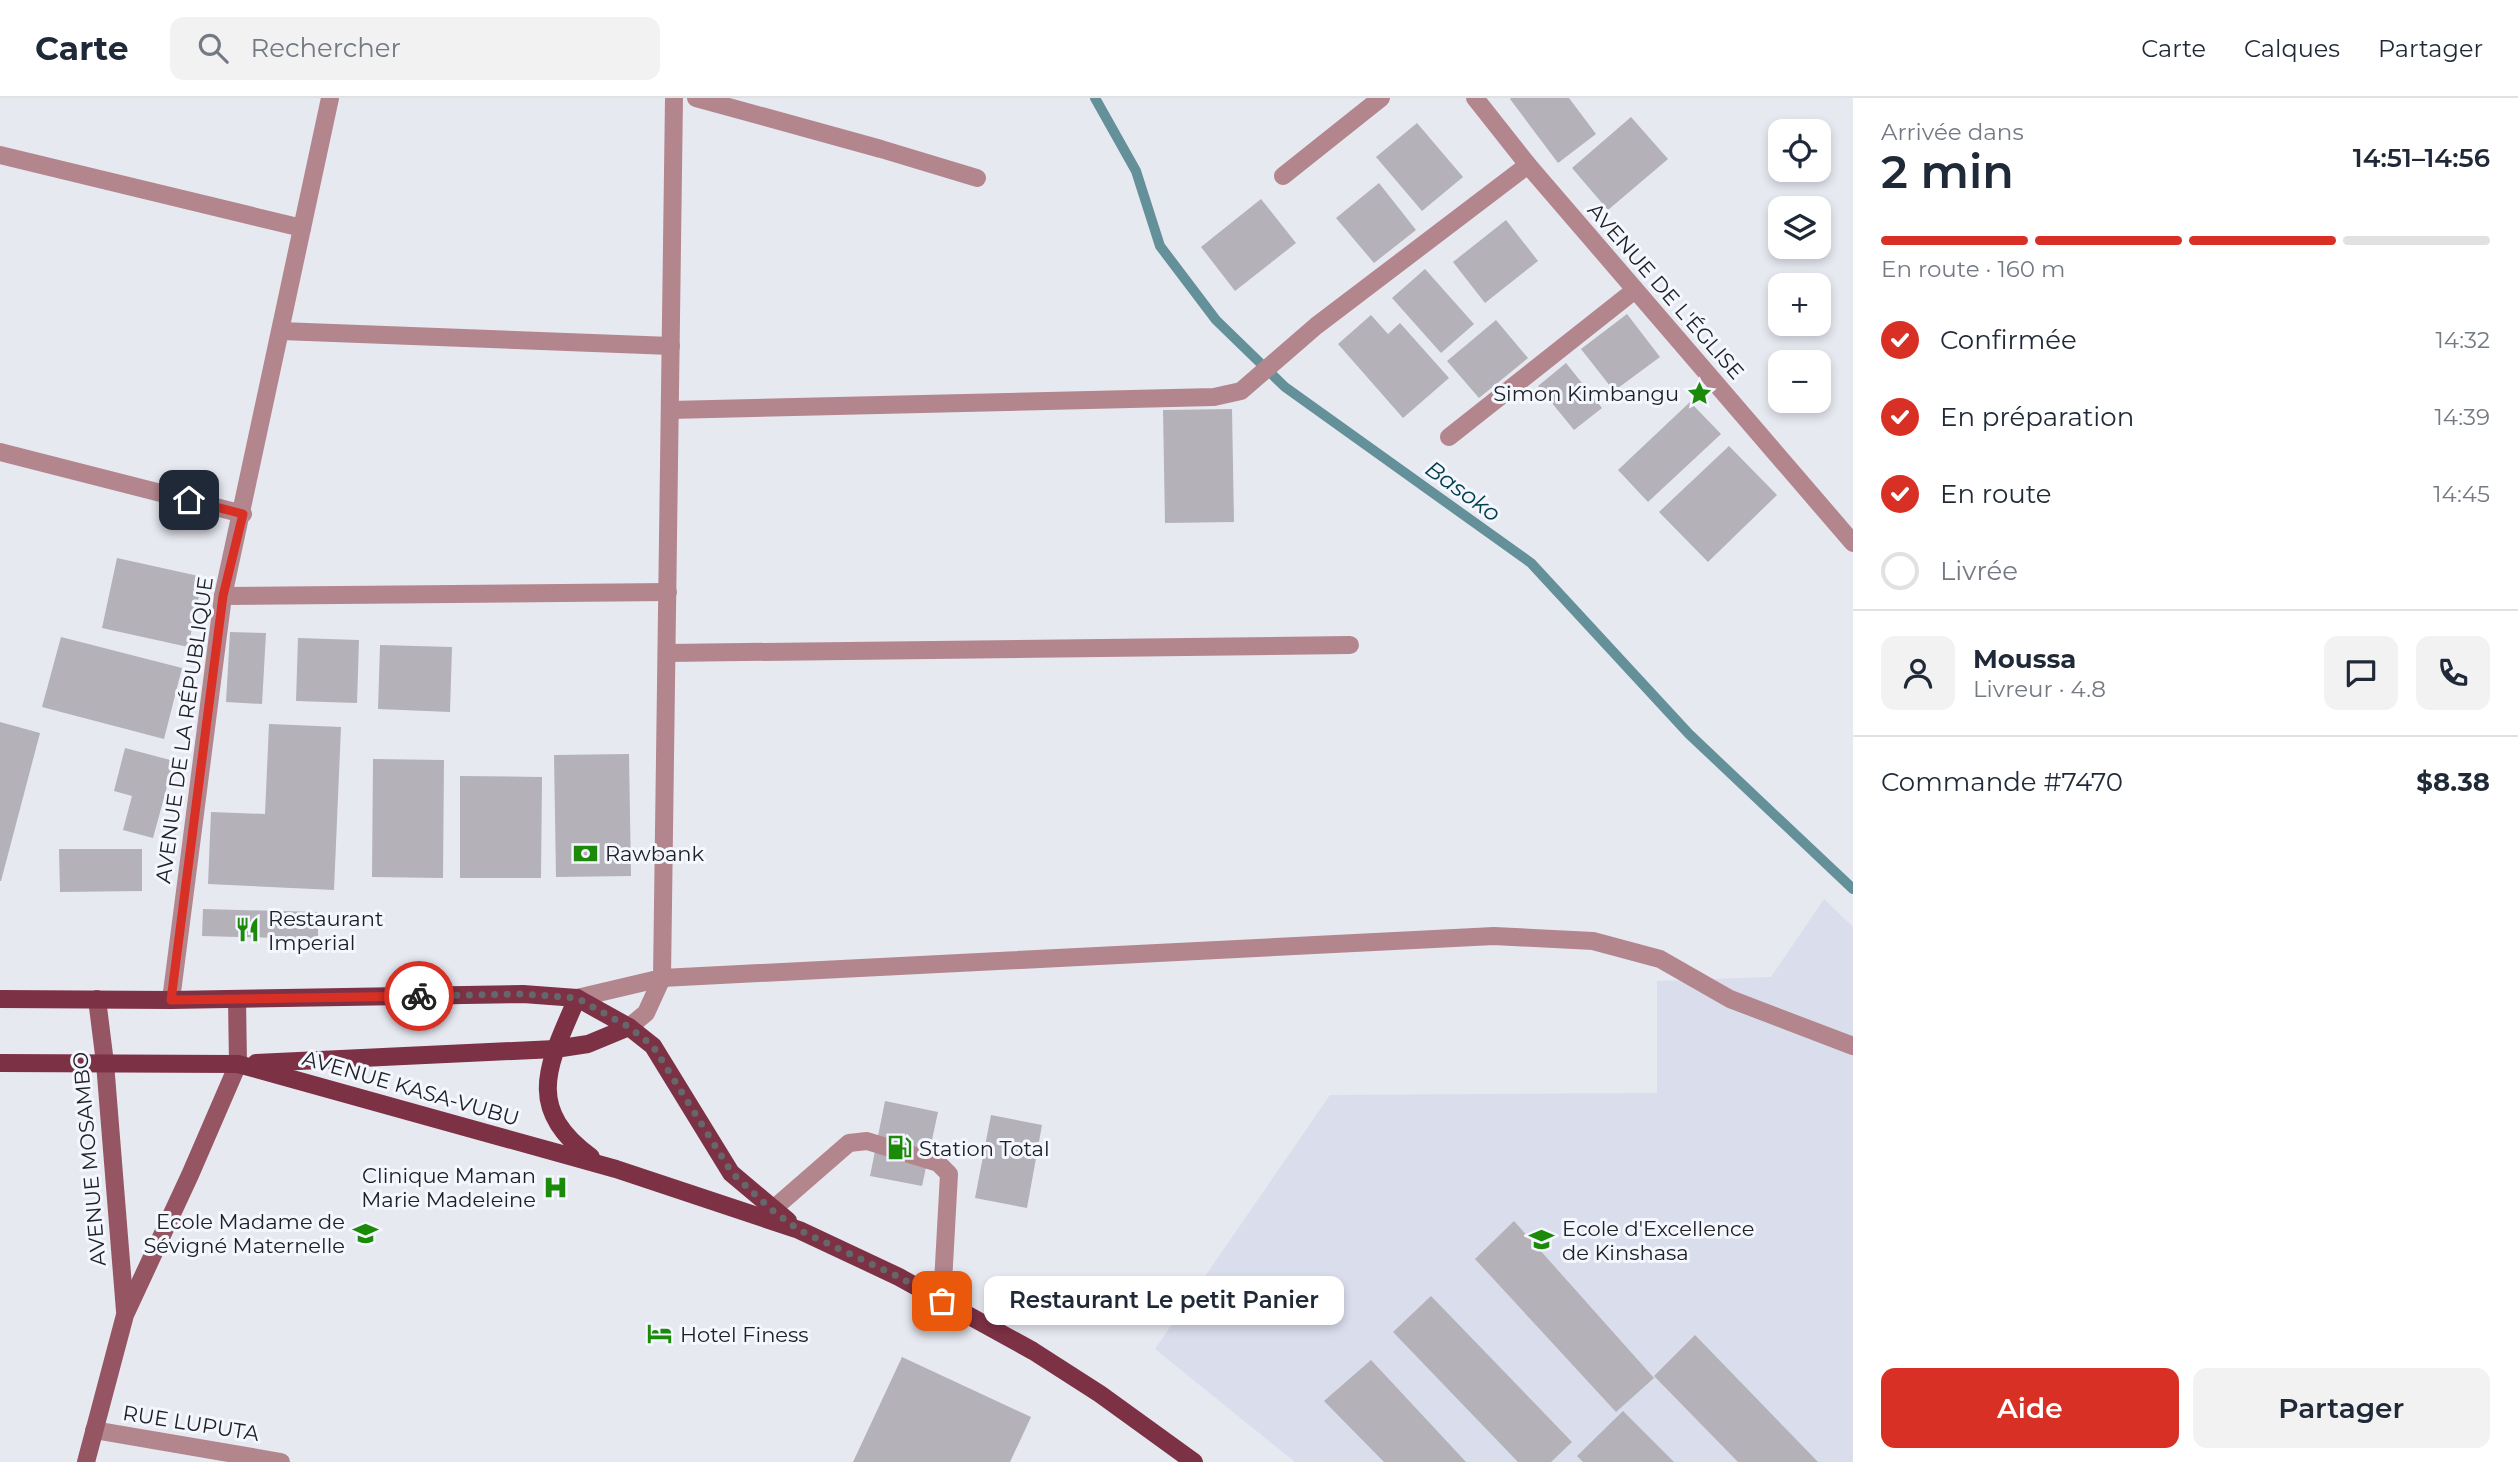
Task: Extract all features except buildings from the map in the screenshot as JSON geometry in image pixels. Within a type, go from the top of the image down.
[{"type":"main road","name":"AVENUE KASA-VUBU","points":[[0,999],[171,1000],[523,994],[577,998],[629,1027],[653,1046],[732,1173],[772,1210],[799,1230]]},
{"type":"main road","points":[[577,998],[549,1065],[547,1093],[554,1119],[571,1143],[593,1159],[616,1169]]},
{"type":"main road","points":[[238,1064],[555,1049],[588,1044],[629,1027]]},
{"type":"main road","name":"AVENUE KASA-VUBU","points":[[0,1063],[238,1064],[616,1169],[799,1230],[899,1277],[1045,1358],[1194,1462]]},
{"type":"street","name":"AVENUE DE LA RÉPUBLIQUE","points":[[171,1000],[223,596],[243,514],[330,98]]},
{"type":"street","points":[[629,1027],[646,1013],[662,978],[674,98]]},
{"type":"street","points":[[696,98],[977,178]]},
{"type":"street","points":[[1283,176],[1381,98]]},
{"type":"street","name":"AVENUE DE L'ÉGLISE","points":[[1475,98],[1528,165],[1853,543]]},
{"type":"street","points":[[0,155],[302,228]]},
{"type":"street","points":[[670,410],[1214,397],[1241,391],[1316,326],[1528,165]]},
{"type":"street","points":[[1449,437],[1635,290]]},
{"type":"street","points":[[281,331],[671,346]]},
{"type":"street","points":[[0,452],[243,514]]},
{"type":"street","points":[[223,596],[668,592]]},
{"type":"street","points":[[667,653],[1350,645]]},
{"type":"street","points":[[577,998],[662,978],[1494,936],[1593,941],[1660,959],[1730,999],[1853,1046]]},
{"type":"street","name":"AVENUE MOSAMBO","points":[[97,999],[105,1063],[125,1315]]},
{"type":"street","name":"AVENUE MOSAMBO","points":[[86,1462],[125,1315],[238,1064],[237,999]]},
{"type":"street","points":[[772,1210],[849,1143],[867,1141],[938,1163],[949,1174],[942,1301]]},
{"type":"street","name":"RUE LUPUTA","points":[[94,1430],[281,1462]]},
{"type":"shaded area","name":"Ecole d'Excellence de Kinshasa","points":[[1824,899],[1853,927],[1853,1462],[1295,1462],[1155,1349],[1330,1095],[1657,1093],[1657,981],[1771,977]]},
{"type":"waterway","name":"Basoko","points":[[1095,98],[1136,171],[1160,246],[1216,320],[1285,387],[1531,563],[1689,734],[1853,889]]},
{"type":"way so far","points":[[419,996],[523,994],[577,998],[629,1027],[653,1046],[732,1173],[772,1210],[799,1230],[899,1277],[942,1301]]},
{"type":"place","name":"Simon Kimbangu","points":[[1699,393]]},
{"type":"place","name":"Rawbank","points":[[585,853]]},
{"type":"place","name":"Restaurant Imperial","points":[[248,930]]},
{"type":"place","name":"Station Total","points":[[899,1148]]},
{"type":"place","name":"Clinique Maman Marie Madeleine","points":[[556,1187]]},
{"type":"place","name":"Ecole Madame de Sévigné Maternelle","points":[[365,1233]]},
{"type":"place","name":"Ecole d'Excellence de Kinshasa","points":[[1542,1240]]},
{"type":"place","name":"Restaurant Le petit Panier","points":[[942,1301]]},
{"type":"place","name":"Hotel Finess","points":[[660,1334]]},
{"type":"route","points":[[189,500],[243,514],[223,596],[171,1000],[419,996]]}]
